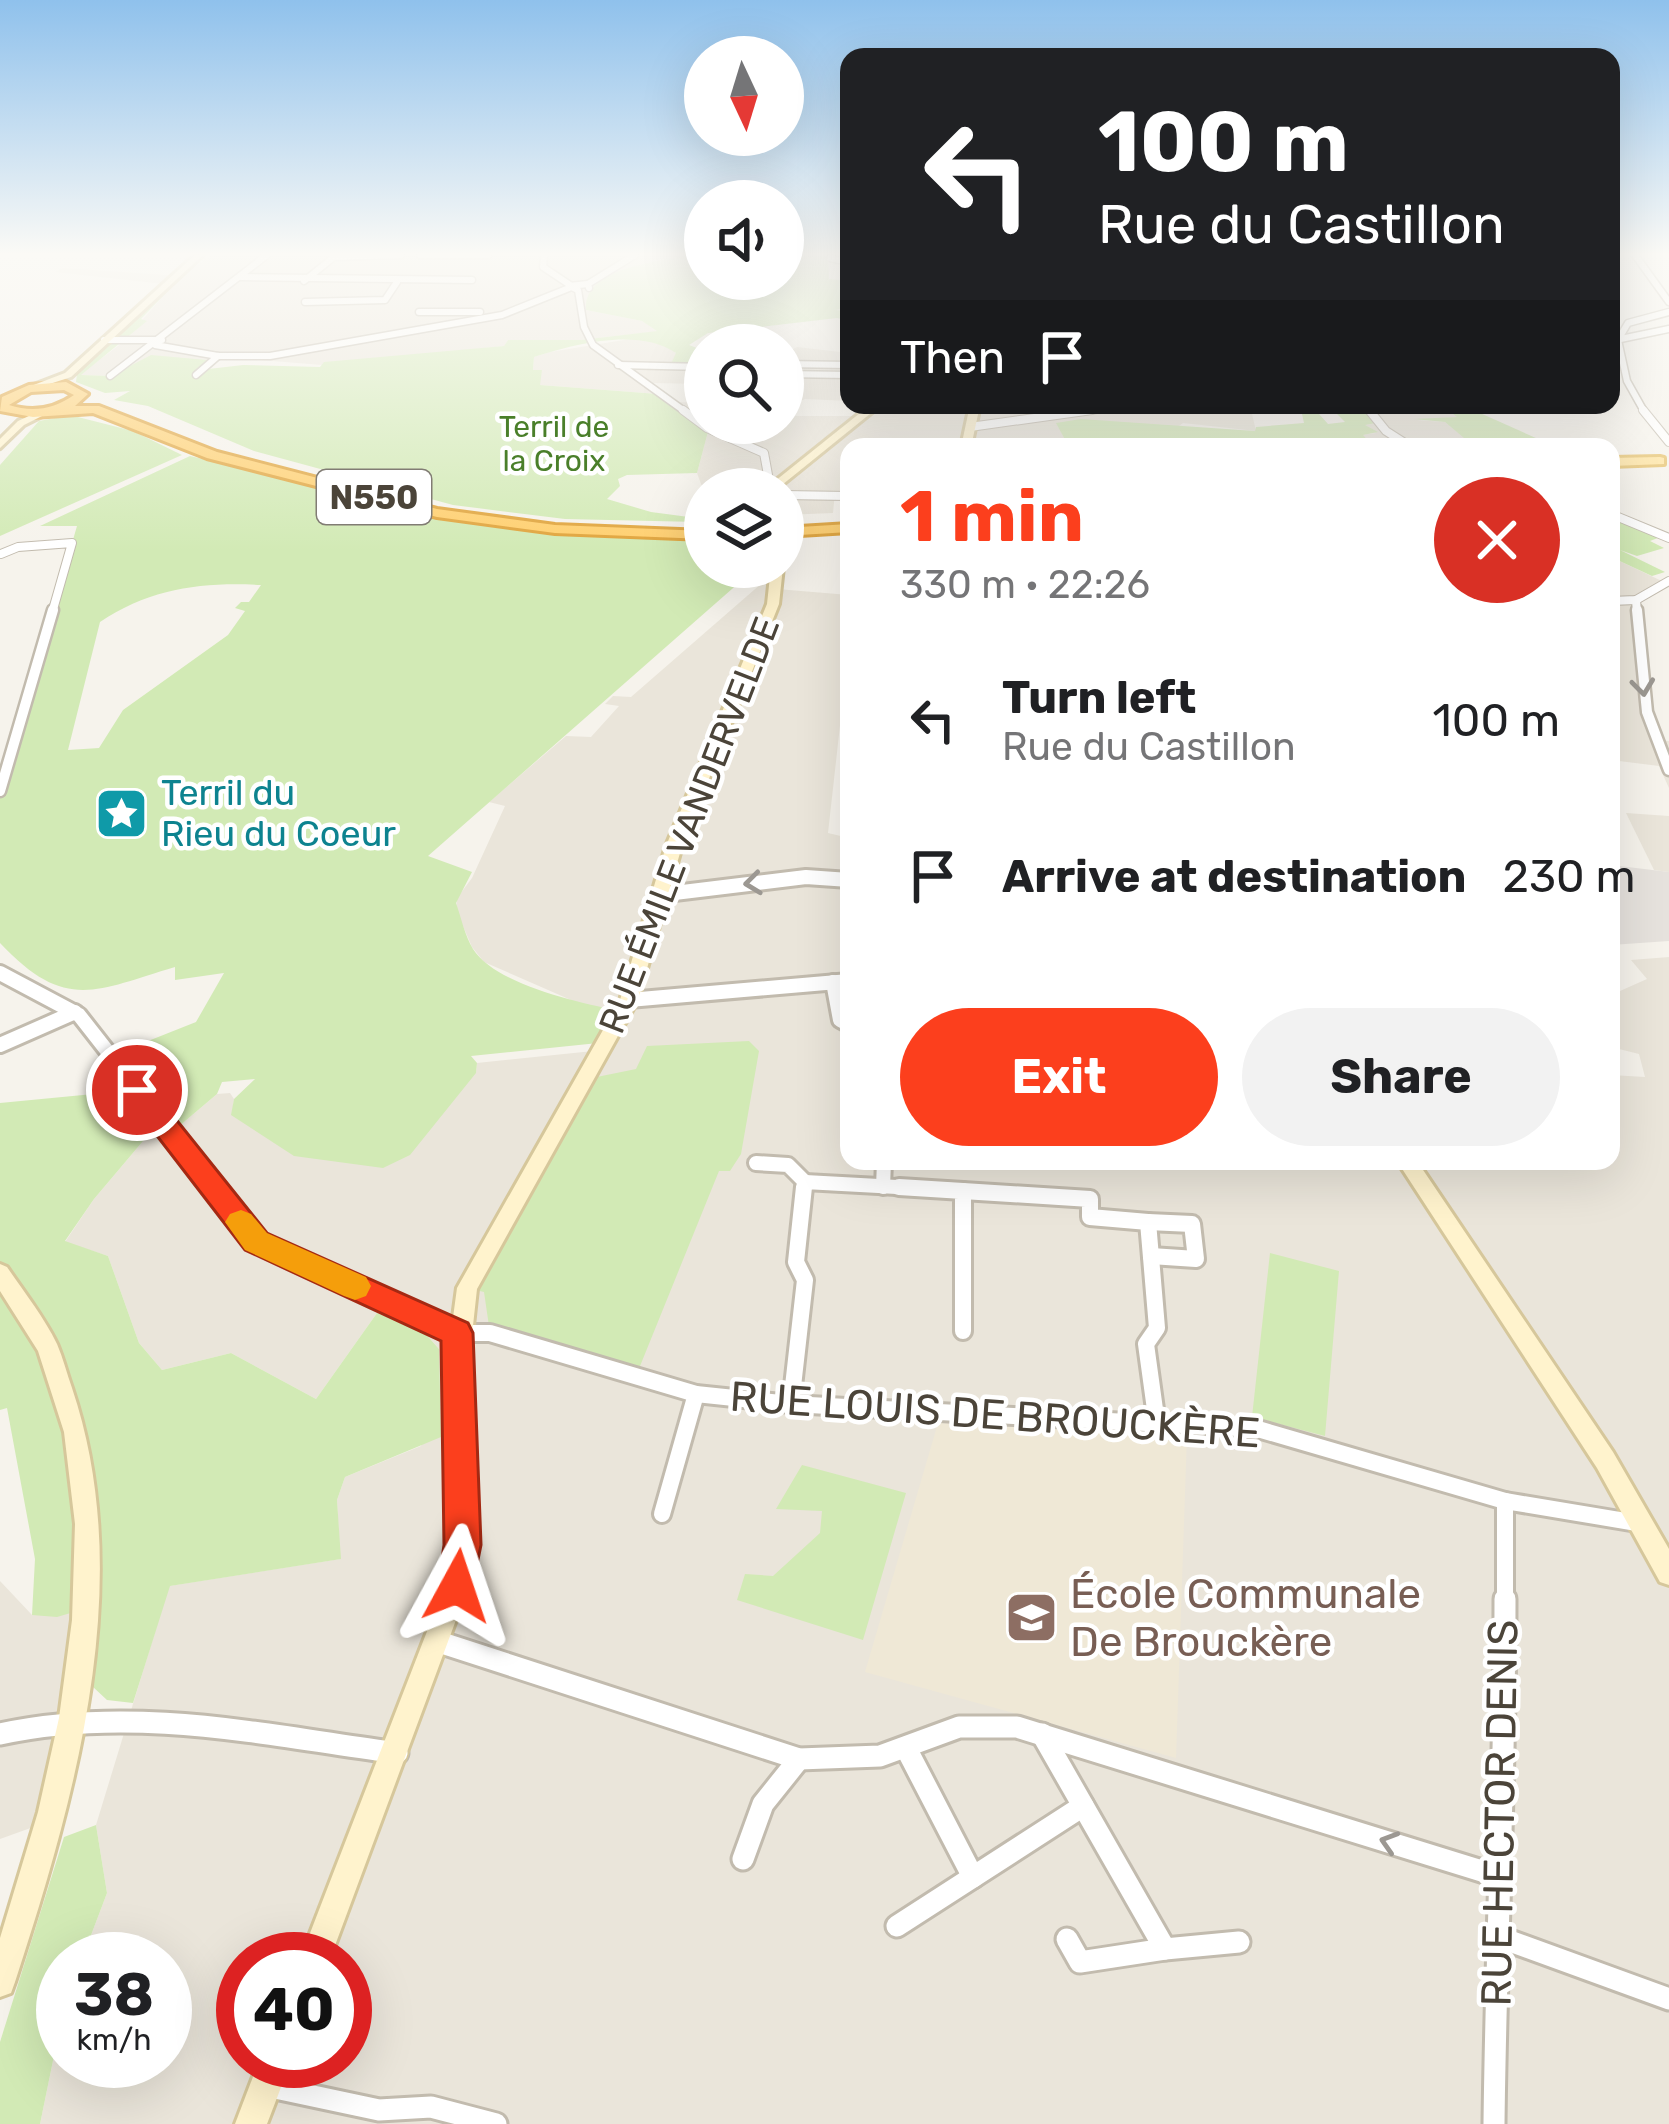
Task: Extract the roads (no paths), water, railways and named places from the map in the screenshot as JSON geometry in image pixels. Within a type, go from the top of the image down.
[{"type":"highway","name":"N550","points":[[49,411],[73,387]]},
{"type":"highway","name":"N550","points":[[0,394],[73,387],[223,449],[446,506],[559,521],[684,530]]},
{"type":"highway","name":"N550","points":[[17,393],[1,404],[18,418],[95,409],[212,455],[437,513],[555,530],[684,531]]},
{"type":"highway","points":[[804,527],[840,525]]},
{"type":"main road","points":[[1620,462],[1666,460]]},
{"type":"street","points":[[73,387],[95,354]]},
{"type":"street","points":[[110,376],[142,354]]},
{"type":"street","points":[[210,354],[280,354]]},
{"type":"street","points":[[605,354],[707,428],[764,453],[767,468]]},
{"type":"street","points":[[1620,355],[1644,412],[1669,442]]},
{"type":"street","points":[[196,375],[218,356]]},
{"type":"street","points":[[804,364],[840,365]]},
{"type":"street","points":[[824,375],[826,364]]},
{"type":"street","points":[[618,365],[684,367]]},
{"type":"street","points":[[804,375],[840,375]]},
{"type":"street","points":[[796,468],[865,414]]},
{"type":"street","points":[[968,438],[973,414]]},
{"type":"street","points":[[970,427],[1065,414]]},
{"type":"street","points":[[1372,414],[1397,438]]},
{"type":"street","points":[[0,445],[18,418]]},
{"type":"street","points":[[804,495],[840,496]]},
{"type":"street","points":[[1620,518],[1669,538]]},
{"type":"street","points":[[0,791],[72,543],[18,547],[2,554]]},
{"type":"street","points":[[1620,601],[1636,600],[1669,581]]},
{"type":"street","name":"RUE ÉMILE VANDERVELDE","points":[[327,1932],[457,1586],[463,1545],[457,1333],[467,1288],[629,1000],[689,806],[773,604],[775,588]]},
{"type":"street","points":[[1636,600],[1645,703],[1669,770]]},
{"type":"street","points":[[658,895],[806,877],[840,879]]},
{"type":"street","points":[[0,974],[75,1012]]},
{"type":"street","points":[[629,1000],[840,981]]},
{"type":"street","points":[[0,1046],[75,1012]]},
{"type":"street","name":"RUE LOUIS DE BROUCKÈRE","points":[[75,1012],[256,1241],[457,1333],[490,1333],[696,1394],[791,1404],[1258,1429],[1505,1502],[1643,1525]]},
{"type":"street","points":[[756,1163],[788,1165],[805,1182],[1090,1199],[1090,1217],[1192,1224],[1196,1259],[1151,1256]]},
{"type":"street","points":[[883,1186],[884,1170]]},
{"type":"street","points":[[1413,1170],[1667,1564]]},
{"type":"street","points":[[791,1404],[805,1280],[796,1262],[805,1182]]},
{"type":"street","points":[[962,1331],[963,1191]]},
{"type":"street","points":[[1148,1222],[1157,1328],[1146,1344],[1157,1424]]},
{"type":"street","points":[[0,1274],[38,1333],[65,1399],[80,1459],[87,1561],[72,1724],[42,1855],[0,1982]]},
{"type":"street","name":"RUE LOUIS DE BROUCKÈRE","points":[[662,1514],[696,1394]]},
{"type":"street","name":"RUE HECTOR DENIS","points":[[1494,2124],[1505,1502]]},
{"type":"street","points":[[439,1642],[799,1759],[860,1758],[906,1748],[933,1734],[988,1724],[1042,1734],[1501,1877]]},
{"type":"street","points":[[0,1735],[36,1725],[122,1719],[397,1754]]},
{"type":"street","points":[[1042,1734],[1166,1949]]},
{"type":"street","points":[[906,1748],[973,1877]]},
{"type":"street","points":[[743,1859],[767,1795],[782,1772],[799,1759]]},
{"type":"street","points":[[897,1926],[1083,1806]]},
{"type":"street","points":[[1496,1936],[1669,1999]]},
{"type":"street","points":[[1067,1939],[1080,1962],[1239,1942]]},
{"type":"street","points":[[251,2124],[265,2088]]},
{"type":"street","points":[[312,2088],[379,2110],[431,2107],[496,2124]]},
{"type":"place","name":"Terril du Rieu du Coeur","points":[[122,813]]},
{"type":"place","name":"École Communale De Brouckère","points":[[1031,1618]]},
{"type":"park label","name":"Terril de la Croix","points":[[554,444]]}]
